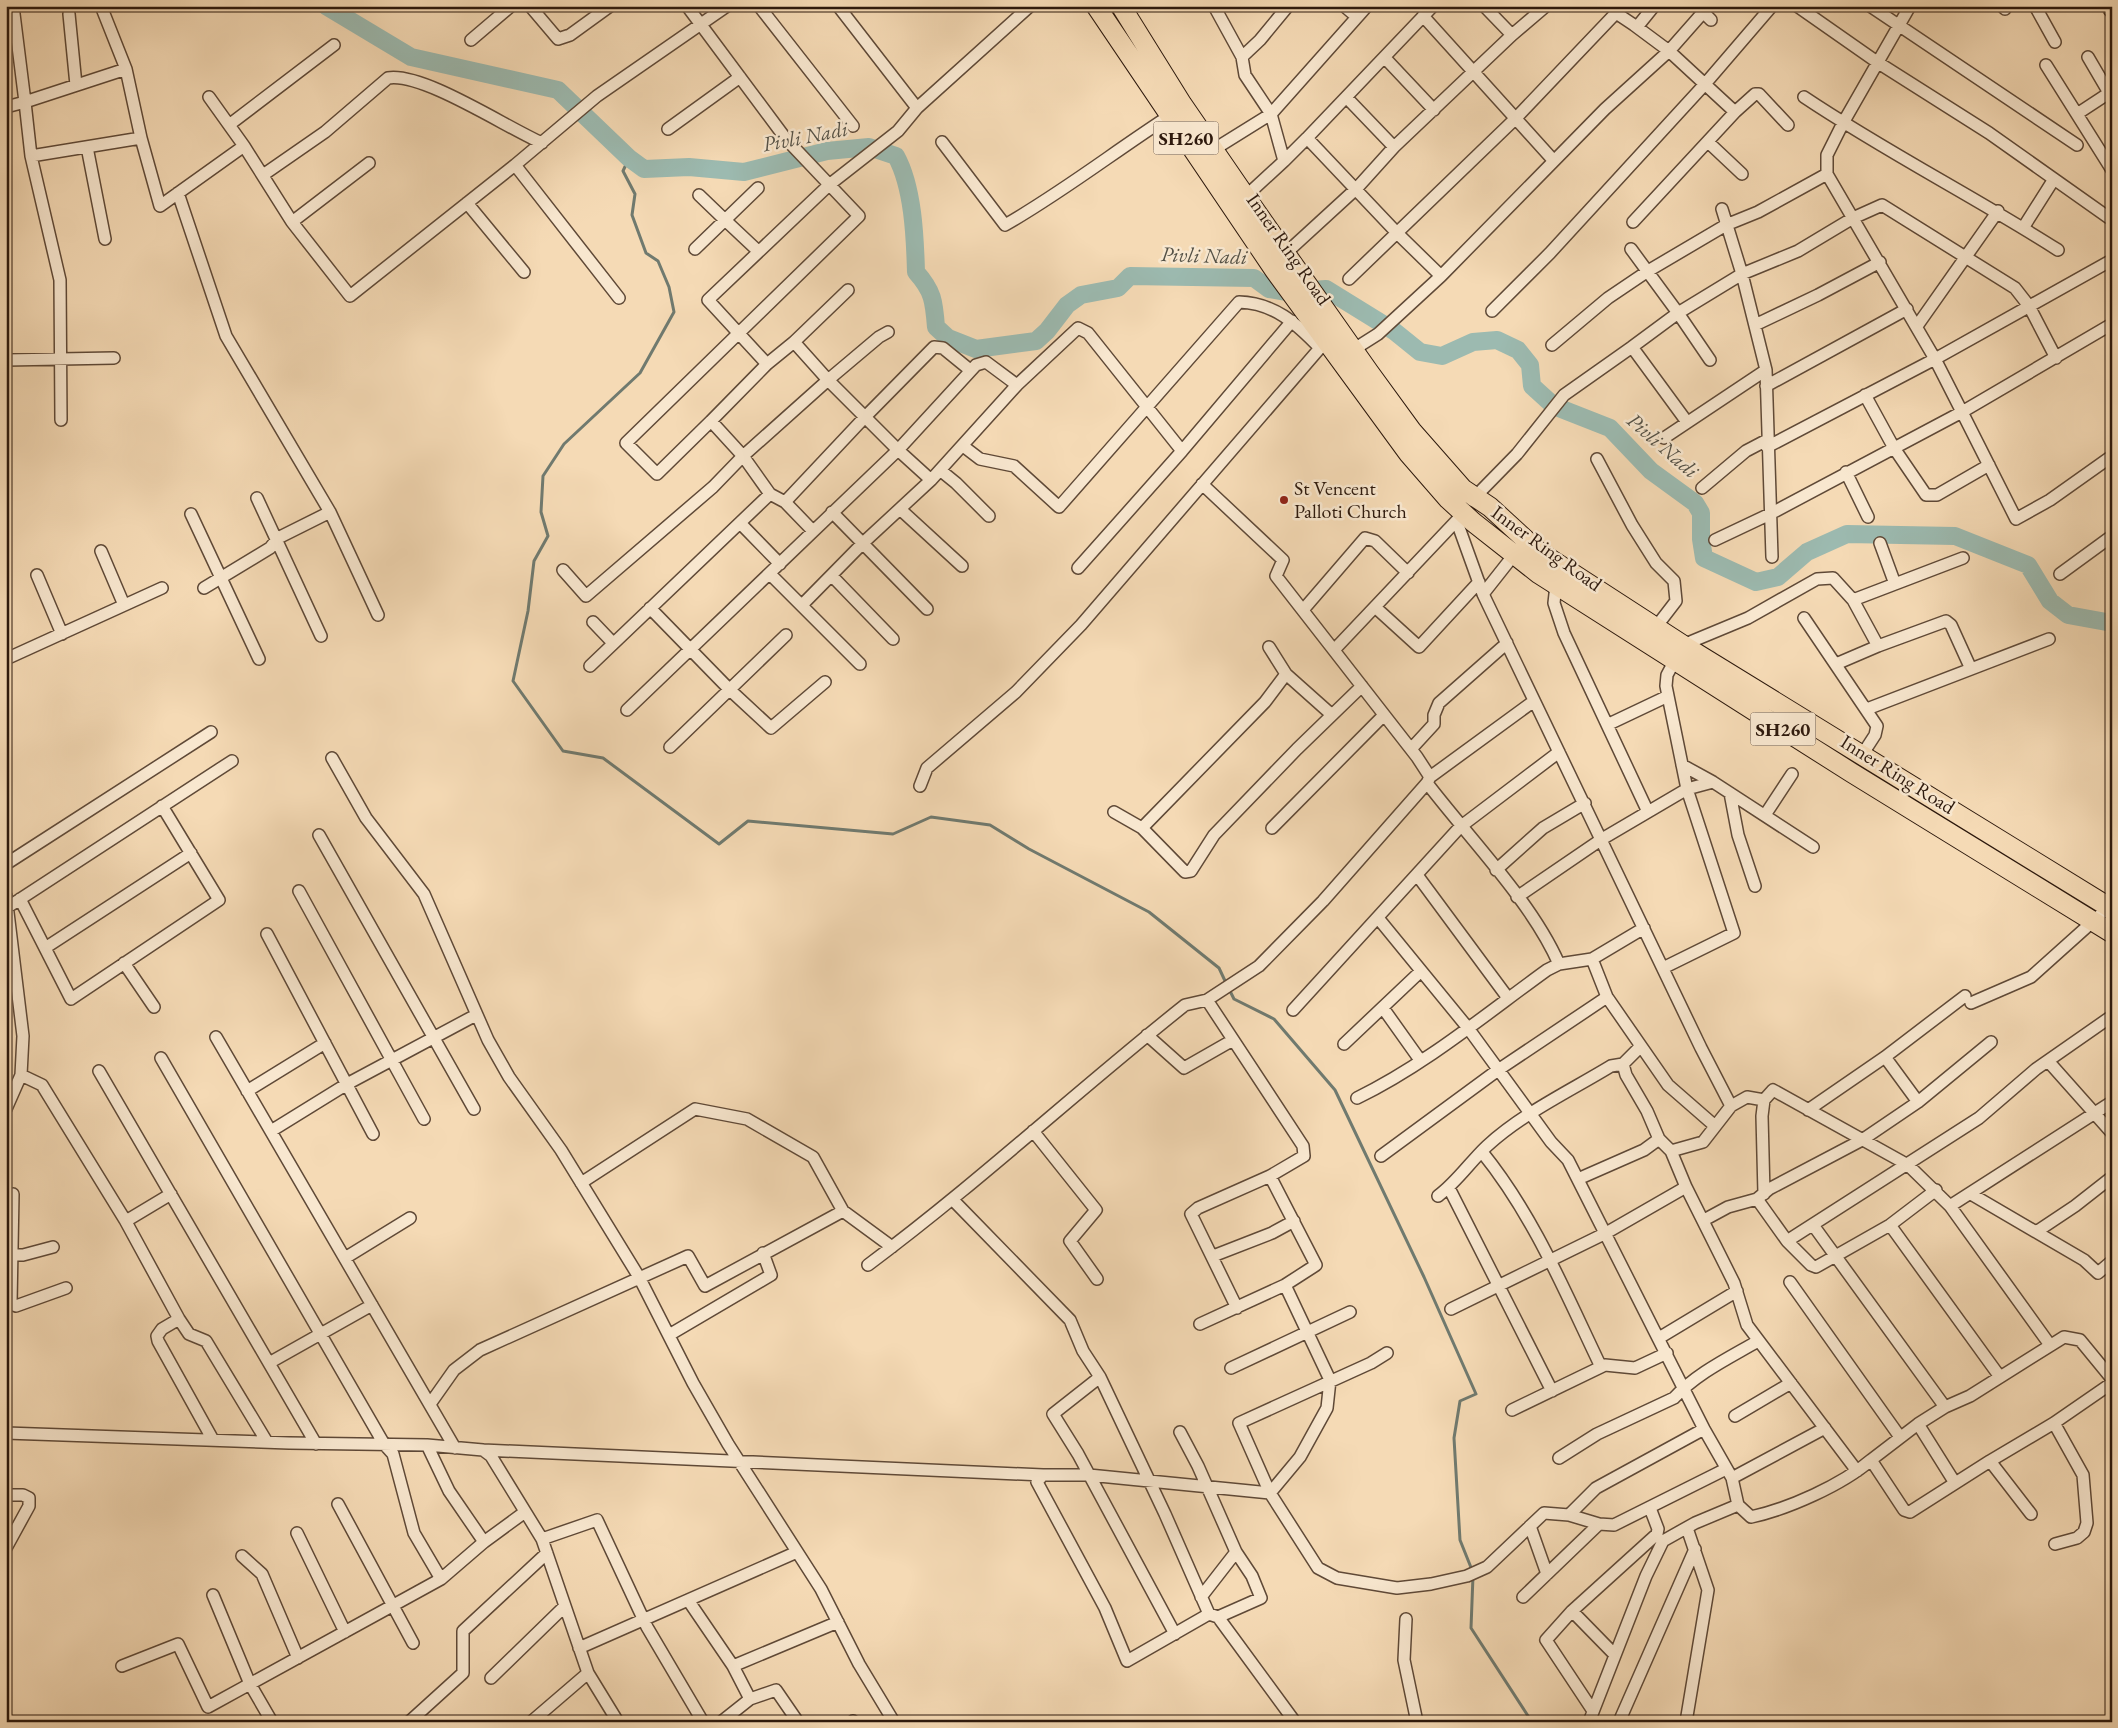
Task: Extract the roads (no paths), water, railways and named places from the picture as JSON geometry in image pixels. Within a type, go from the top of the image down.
[{"type":"highway","name":"Inner Ring Road","points":[[1096,6],[1275,271],[1298,316],[1323,344],[1346,354],[1463,489],[1490,507],[1538,551],[1656,628],[1678,652],[2112,933]]},
{"type":"highway","name":"Inner Ring Road","points":[[1120,6],[1213,150],[1322,305],[1346,354],[1408,453],[1460,517],[1556,585],[1862,755],[2110,908]]},
{"type":"street","points":[[13,6],[31,156],[60,280],[61,420]]},
{"type":"street","points":[[101,6],[126,69],[141,138],[160,206],[244,146]]},
{"type":"street","points":[[471,40],[511,6]]},
{"type":"street","points":[[530,6],[558,39],[570,35],[610,6]]},
{"type":"street","points":[[687,6],[786,139],[859,216],[626,443],[657,474],[767,364],[794,342],[848,290]]},
{"type":"street","points":[[209,97],[264,175],[292,222],[350,296],[468,204],[596,96],[727,6]]},
{"type":"street","points":[[759,6],[853,126]]},
{"type":"street","points":[[838,6],[917,108]]},
{"type":"street","points":[[767,364],[708,300],[829,185],[898,131],[917,108],[1030,6]]},
{"type":"street","points":[[1214,6],[1242,57],[1245,74],[1271,114],[1284,160]]},
{"type":"street","points":[[1242,57],[1260,40],[1288,6]]},
{"type":"street","points":[[1344,6],[1357,17]]},
{"type":"street","points":[[1213,150],[1271,114],[1367,6]]},
{"type":"street","points":[[1245,197],[1347,98],[1433,6]]},
{"type":"street","points":[[1484,6],[1512,35]]},
{"type":"street","points":[[1285,254],[1357,188],[1394,147],[1512,35],[1546,6]]},
{"type":"street","points":[[1634,25],[1637,27],[1654,6]]},
{"type":"street","points":[[1492,311],[1550,253],[1705,84],[1772,6]]},
{"type":"street","points":[[1870,6],[2077,145]]},
{"type":"street","points":[[1910,6],[1843,123],[1827,155],[1827,174],[1917,326],[2016,519],[2050,500],[2112,456]]},
{"type":"street","points":[[2034,6],[2055,42]]},
{"type":"street","points":[[1798,7],[1877,62],[1990,133],[2112,220]]},
{"type":"street","points":[[1349,279],[1515,119],[1612,10],[1670,51],[1735,112]]},
{"type":"street","points":[[1346,354],[1378,334],[1441,276],[1605,109],[1670,51],[1698,12],[1711,20]]},
{"type":"street","points":[[69,14],[76,85]]},
{"type":"street","points":[[1423,16],[1554,161]]},
{"type":"street","points":[[229,125],[334,45]]},
{"type":"street","points":[[2077,114],[2110,95],[2088,57]]},
{"type":"street","points":[[1385,58],[1434,110]]},
{"type":"street","points":[[2046,65],[2112,170]]},
{"type":"street","points":[[6,107],[126,69]]},
{"type":"street","points":[[264,175],[325,132],[388,78],[396,77],[431,87],[542,143]]},
{"type":"street","points":[[668,129],[740,77]]},
{"type":"street","points":[[1633,222],[1735,112],[1755,94],[1759,94],[1788,126]]},
{"type":"street","points":[[1804,97],[1843,123],[1998,212],[2058,250]]},
{"type":"street","points":[[1347,98],[1394,147]]},
{"type":"street","points":[[942,142],[1005,225],[1046,202],[1119,148],[1171,115]]},
{"type":"street","points":[[31,156],[141,138]]},
{"type":"street","points":[[1307,138],[1357,188],[1396,233],[1441,276]]},
{"type":"street","points":[[1708,142],[1742,174]]},
{"type":"street","points":[[86,147],[105,239]]},
{"type":"street","points":[[292,222],[369,163]]},
{"type":"street","points":[[515,165],[619,298]]},
{"type":"street","points":[[1552,345],[1608,298],[1648,271],[1726,224],[1758,212],[1827,174]]},
{"type":"street","points":[[2023,228],[2054,179]]},
{"type":"street","points":[[695,249],[758,188]]},
{"type":"street","points":[[178,192],[226,336],[330,512],[378,615]]},
{"type":"street","points":[[699,195],[758,251]]},
{"type":"street","points":[[468,204],[524,272]]},
{"type":"street","points":[[1334,650],[1460,517],[1475,497],[1488,487],[1564,395],[1678,313],[1742,274],[1798,251],[1854,218],[1882,205],[2015,288],[2029,306],[2056,358]]},
{"type":"street","points":[[1722,210],[1742,274],[1766,370],[1772,557]]},
{"type":"street","points":[[1917,326],[1998,212]]},
{"type":"street","points":[[1631,249],[1710,360]]},
{"type":"street","points":[[1702,488],[1746,451],[1767,444],[1935,359],[2112,260]]},
{"type":"street","points":[[1755,325],[1818,295],[1880,262]]},
{"type":"street","points":[[963,446],[980,459],[1014,466],[1059,507],[1239,302],[1258,302],[1298,316],[1078,568]]},
{"type":"street","points":[[1766,386],[1907,308]]},
{"type":"street","points":[[1714,540],[1770,514],[1962,412],[2112,324]]},
{"type":"street","points":[[802,605],[863,543],[901,510],[963,446],[1017,385],[1078,328],[1088,333],[1182,451]]},
{"type":"street","points":[[563,570],[586,596],[713,487],[743,456],[828,380],[879,337],[888,332]]},
{"type":"street","points":[[794,342],[864,418],[930,480]]},
{"type":"street","points":[[920,786],[927,768],[1016,692],[1081,624],[1323,344]]},
{"type":"street","points":[[785,502],[934,347],[943,348],[970,370]]},
{"type":"street","points":[[1632,347],[1687,422]]},
{"type":"street","points":[[6,360],[114,358]]},
{"type":"street","points":[[627,710],[770,574],[812,530],[898,450],[976,365],[986,362],[1017,385]]},
{"type":"street","points":[[1664,438],[1766,370]]},
{"type":"street","points":[[1865,395],[1894,448],[1920,490],[1926,495],[1936,495],[1989,465]]},
{"type":"street","points":[[711,421],[743,456],[770,494],[785,502],[812,530]]},
{"type":"street","points":[[1597,459],[1637,533],[1656,562],[1674,581],[1676,601],[1656,628]]},
{"type":"street","points":[[940,470],[989,516]]},
{"type":"street","points":[[1846,472],[1868,517]]},
{"type":"street","points":[[1202,484],[1283,560],[1276,576],[1411,749],[1428,780],[1460,827],[1496,870],[1549,940],[1559,964]]},
{"type":"street","points":[[590,666],[741,524],[770,494]]},
{"type":"street","points":[[258,498],[321,636]]},
{"type":"street","points":[[901,510],[962,566]]},
{"type":"street","points":[[204,588],[270,548],[277,540],[330,512]]},
{"type":"street","points":[[832,512],[927,609]]},
{"type":"street","points":[[191,514],[259,659]]},
{"type":"street","points":[[1460,517],[1483,594],[1731,1106]]},
{"type":"street","points":[[741,524],[780,564]]},
{"type":"street","points":[[2060,574],[2112,536]]},
{"type":"street","points":[[1303,610],[1365,538],[1375,541],[1408,573]]},
{"type":"street","points":[[1880,543],[1895,584]]},
{"type":"street","points":[[101,551],[124,605]]},
{"type":"street","points":[[1483,594],[1513,556]]},
{"type":"street","points":[[1853,600],[1963,558]]},
{"type":"street","points":[[770,574],[860,664]]},
{"type":"street","points":[[37,575],[62,634]]},
{"type":"street","points":[[832,576],[893,639]]},
{"type":"street","points":[[1663,968],[1734,933],[1687,789],[1668,696],[1667,675],[1678,652],[1748,618],[1817,579],[1834,578],[1853,600],[1878,646]]},
{"type":"street","points":[[1375,607],[1419,648],[1479,582]]},
{"type":"street","points":[[1556,585],[1554,603],[1564,633],[1648,812]]},
{"type":"street","points":[[6,659],[162,588]]},
{"type":"street","points":[[650,608],[730,690],[771,728],[824,682]]},
{"type":"street","points":[[1804,618],[1877,726],[1876,735],[1862,755]]},
{"type":"street","points":[[1836,664],[1946,621],[1952,625],[1970,669]]},
{"type":"street","points":[[593,622],[613,643]]},
{"type":"street","points":[[670,747],[786,635]]},
{"type":"street","points":[[1867,709],[2049,639]]},
{"type":"street","points":[[1411,749],[1434,724],[1434,715],[1439,703],[1507,644]]},
{"type":"street","points":[[1269,648],[1286,674],[1332,715]]},
{"type":"street","points":[[1142,828],[1265,702],[1286,674]]},
{"type":"street","points":[[1114,812],[1142,828],[1185,872],[1192,871],[1214,835],[1362,686]]},
{"type":"street","points":[[1608,724],[1668,696]]},
{"type":"street","points":[[868,1265],[953,1200],[1185,1005],[1207,1000],[1259,966],[1323,901],[1428,780],[1534,701]]},
{"type":"street","points":[[1272,828],[1384,715]]},
{"type":"street","points":[[6,864],[212,732]]},
{"type":"street","points":[[1293,1010],[1460,827],[1560,752]]},
{"type":"street","points":[[332,758],[366,818],[406,873],[424,894],[476,1015],[509,1078],[561,1150],[639,1277],[693,1383],[739,1462],[797,1552],[894,1722]]},
{"type":"street","points":[[6,1109],[29,1078],[7,902],[20,899],[232,761]]},
{"type":"street","points":[[1682,765],[1713,782],[1813,847]]},
{"type":"street","points":[[1765,815],[1792,774]]},
{"type":"street","points":[[1517,897],[1602,839],[1687,789],[1713,782]]},
{"type":"street","points":[[1730,793],[1738,835],[1755,886]]},
{"type":"street","points":[[1496,870],[1543,828],[1584,803]]},
{"type":"street","points":[[20,899],[71,999],[220,900],[162,806]]},
{"type":"street","points":[[319,835],[474,1109]]},
{"type":"street","points":[[45,948],[191,853]]},
{"type":"street","points":[[1417,875],[1508,998]]},
{"type":"street","points":[[299,891],[424,1119]]},
{"type":"street","points":[[1808,1110],[1968,1000],[2031,977],[2110,908]]},
{"type":"street","points":[[1378,918],[1468,1028],[1530,1114],[1568,1160],[1704,1429],[1729,1474],[1738,1505],[1751,1517],[1774,1512],[1857,1471],[1900,1437],[1944,1407],[1970,1396],[2064,1336],[2080,1340],[2112,1379]]},
{"type":"street","points":[[1357,1098],[1384,1084],[1468,1028],[1547,970],[1559,964],[1592,959],[1644,928]]},
{"type":"street","points":[[267,934],[373,1134]]},
{"type":"street","points":[[1592,959],[1607,997],[1640,1047],[1668,1085],[1715,1126]]},
{"type":"street","points":[[124,964],[154,1007]]},
{"type":"street","points":[[1344,1044],[1422,971]]},
{"type":"street","points":[[1381,1156],[1498,1070],[1607,997]]},
{"type":"street","points":[[1207,1000],[1303,1146],[1304,1156],[1270,1176],[1198,1208],[1191,1214],[1237,1308]]},
{"type":"street","points":[[1383,1008],[1420,1060]]},
{"type":"street","points":[[271,1131],[346,1084],[476,1015]]},
{"type":"street","points":[[1787,1241],[1979,1118],[2048,1061],[2112,1016]]},
{"type":"street","points":[[1147,1035],[1184,1068],[1233,1040]]},
{"type":"street","points":[[216,1037],[455,1448]]},
{"type":"street","points":[[1704,1220],[1728,1207],[1761,1196],[1821,1160],[1862,1140],[1918,1102],[1991,1042]]},
{"type":"street","points":[[248,1091],[325,1043]]},
{"type":"street","points":[[1438,1196],[1482,1152],[1530,1114],[1611,1066],[1623,1064],[1640,1047]]},
{"type":"street","points":[[1885,1057],[1918,1102]]},
{"type":"street","points":[[161,1058],[384,1444],[393,1454],[414,1533],[441,1580]]},
{"type":"street","points":[[2048,1061],[2112,1133]]},
{"type":"street","points":[[1623,1064],[1626,1074],[1648,1111],[1658,1139],[1671,1151],[1686,1187],[1704,1220],[1737,1291],[1747,1325],[1857,1471]]},
{"type":"street","points":[[99,1071],[316,1444]]},
{"type":"street","points":[[29,1078],[42,1085],[126,1221],[179,1319],[189,1334],[206,1341],[267,1442]]},
{"type":"street","points":[[1936,1190],[1890,1225],[1836,1256],[1814,1266],[1787,1241],[1761,1196],[1764,1100],[1773,1090],[1908,1165],[1936,1190],[1950,1206],[2050,1346]]},
{"type":"street","points":[[1671,1151],[1703,1142],[1731,1106],[1747,1097],[1764,1100]]},
{"type":"street","points":[[1950,1206],[2112,1102]]},
{"type":"street","points":[[582,1184],[694,1109],[747,1119],[813,1157],[843,1211],[892,1247]]},
{"type":"street","points":[[1033,1131],[1096,1210],[1070,1241],[1096,1279]]},
{"type":"street","points":[[1578,1179],[1644,1150],[1658,1139]]},
{"type":"street","points":[[1482,1152],[1506,1182],[1550,1259],[1601,1367]]},
{"type":"street","points":[[1200,1324],[1285,1285],[1316,1265],[1270,1176]]},
{"type":"street","points":[[2036,1232],[2075,1206],[2112,1176]]},
{"type":"street","points":[[1451,1309],[1606,1233],[1686,1187]]},
{"type":"street","points":[[1448,1188],[1552,1391]]},
{"type":"street","points":[[13,1194],[8,1255],[9,1301],[13,1306],[66,1288]]},
{"type":"street","points":[[126,1221],[171,1194]]},
{"type":"street","points":[[1971,1194],[2084,1260],[2098,1273],[2112,1261]]},
{"type":"street","points":[[953,1200],[1070,1320],[1083,1350],[1100,1377],[1150,1481],[1201,1597],[1295,1722]]},
{"type":"street","points":[[430,1404],[454,1370],[480,1350],[688,1256],[705,1286],[843,1211]]},
{"type":"street","points":[[345,1258],[410,1218]]},
{"type":"street","points":[[1213,1256],[1272,1233],[1294,1221]]},
{"type":"street","points":[[1813,1224],[1944,1407]]},
{"type":"street","points":[[1890,1225],[2000,1377]]},
{"type":"street","points":[[8,1255],[23,1255],[52,1247]]},
{"type":"street","points":[[669,1335],[771,1276],[763,1253]]},
{"type":"street","points":[[1790,1282],[1900,1437]]},
{"type":"street","points":[[1270,1493],[1300,1458],[1327,1408],[1330,1380],[1285,1285]]},
{"type":"street","points":[[1659,1338],[1737,1291]]},
{"type":"street","points":[[269,1362],[321,1335],[372,1305]]},
{"type":"street","points":[[1231,1368],[1350,1312]]},
{"type":"street","points":[[179,1319],[162,1329],[157,1336],[158,1341],[213,1440]]},
{"type":"street","points":[[1559,1458],[1597,1434],[1674,1398],[1712,1367],[1758,1341]]},
{"type":"street","points":[[1387,1353],[1239,1423],[1270,1493],[1318,1568],[1337,1578],[1397,1588],[1431,1584],[1467,1576],[1488,1567],[1547,1512],[1569,1515],[1599,1524],[1614,1525],[1729,1474],[1825,1428]]},
{"type":"street","points":[[1512,1410],[1605,1365],[1635,1368],[1667,1353]]},
{"type":"street","points":[[1100,1377],[1053,1414],[1089,1475],[1175,1634]]},
{"type":"street","points":[[1871,1460],[1904,1510],[1910,1512],[1990,1460],[2054,1423],[2112,1383]]},
{"type":"street","points":[[1735,1416],[1791,1384]]},
{"type":"street","points":[[2054,1423],[2083,1475],[2087,1523],[2081,1536],[2055,1544]]},
{"type":"street","points":[[1918,1424],[1955,1483]]},
{"type":"street","points":[[1569,1515],[1596,1488],[1704,1429]]},
{"type":"street","points":[[1043,1475],[1038,1482],[1104,1608],[1127,1662],[1175,1634],[1214,1615],[1261,1598],[1252,1576],[1236,1552],[1180,1432]]},
{"type":"street","points":[[6,1433],[316,1444],[427,1445],[483,1450],[739,1462],[1043,1475],[1089,1475],[1270,1493]]},
{"type":"street","points":[[427,1445],[449,1491],[484,1542]]},
{"type":"street","points":[[483,1450],[491,1456],[542,1539],[588,1673],[613,1720]]},
{"type":"street","points":[[1990,1460],[2031,1514]]},
{"type":"street","points":[[6,1494],[23,1495],[29,1498],[29,1506],[6,1548]]},
{"type":"street","points":[[338,1504],[413,1643]]},
{"type":"street","points":[[1593,1711],[1546,1643],[1547,1637],[1572,1611],[1660,1537],[1687,1528],[1738,1505]]},
{"type":"street","points":[[1589,1722],[1660,1537],[1650,1508]]},
{"type":"street","points":[[122,1666],[178,1644],[208,1707],[441,1580],[484,1542],[525,1512]]},
{"type":"street","points":[[542,1539],[597,1520],[643,1619],[704,1722]]},
{"type":"street","points":[[1523,1597],[1599,1524]]},
{"type":"street","points":[[1530,1526],[1547,1574]]},
{"type":"street","points":[[1686,1722],[1708,1590],[1687,1528]]},
{"type":"street","points":[[297,1533],[345,1632]]},
{"type":"street","points":[[1619,1722],[1695,1549]]},
{"type":"street","points":[[579,1648],[797,1552]]},
{"type":"street","points":[[1201,1597],[1236,1552]]},
{"type":"street","points":[[417,1719],[463,1673],[463,1631],[547,1553]]},
{"type":"street","points":[[242,1556],[262,1574],[298,1658]]},
{"type":"street","points":[[213,1595],[250,1684],[272,1722]]},
{"type":"street","points":[[688,1600],[733,1666],[750,1699]]},
{"type":"street","points":[[491,1678],[566,1606]]},
{"type":"street","points":[[1572,1611],[1615,1655]]},
{"type":"street","points":[[1406,1619],[1404,1660],[1417,1722]]},
{"type":"street","points":[[733,1666],[838,1622]]},
{"type":"street","points":[[531,1722],[588,1673]]},
{"type":"street","points":[[721,1722],[750,1699],[776,1690],[798,1722]]},
{"type":"waterway","name":"Pivli Nadi","points":[[326,6],[411,57],[558,90],[629,158],[644,169],[689,167],[744,172],[827,151],[869,147],[896,156],[902,168],[910,197],[914,228],[916,272],[932,297],[936,327],[948,338],[976,349],[1036,341],[1047,331],[1067,305],[1081,295],[1118,288],[1130,276],[1254,278],[1269,289],[1287,292],[1326,289],[1394,331],[1420,352],[1442,356],[1473,342],[1497,340],[1518,350],[1530,365],[1532,386],[1554,406],[1610,428],[1651,471],[1695,503],[1701,513],[1701,539],[1704,558],[1756,582],[1778,577],[1807,552],[1847,534],[1955,536],[2028,565],[2050,601],[2068,615],[2112,623]]},
{"type":"waterway","points":[[629,158],[623,171],[635,194],[632,215],[646,253],[658,261],[669,287],[674,312],[640,373],[564,444],[543,476],[541,512],[548,536],[534,561],[528,611],[513,681],[563,751],[603,758],[719,844],[748,821],[893,834],[931,817],[990,825],[1029,849],[1149,912],[1219,968],[1226,983]]},
{"type":"waterway","points":[[1229,989],[1234,999],[1274,1019],[1335,1090],[1424,1277],[1476,1394],[1460,1401],[1454,1438],[1460,1540],[1472,1570]]},
{"type":"waterway","points":[[1473,1576],[1471,1628],[1532,1722]]},
{"type":"place","name":"St Vencent Palloti Church","points":[[1284,500]]}]
